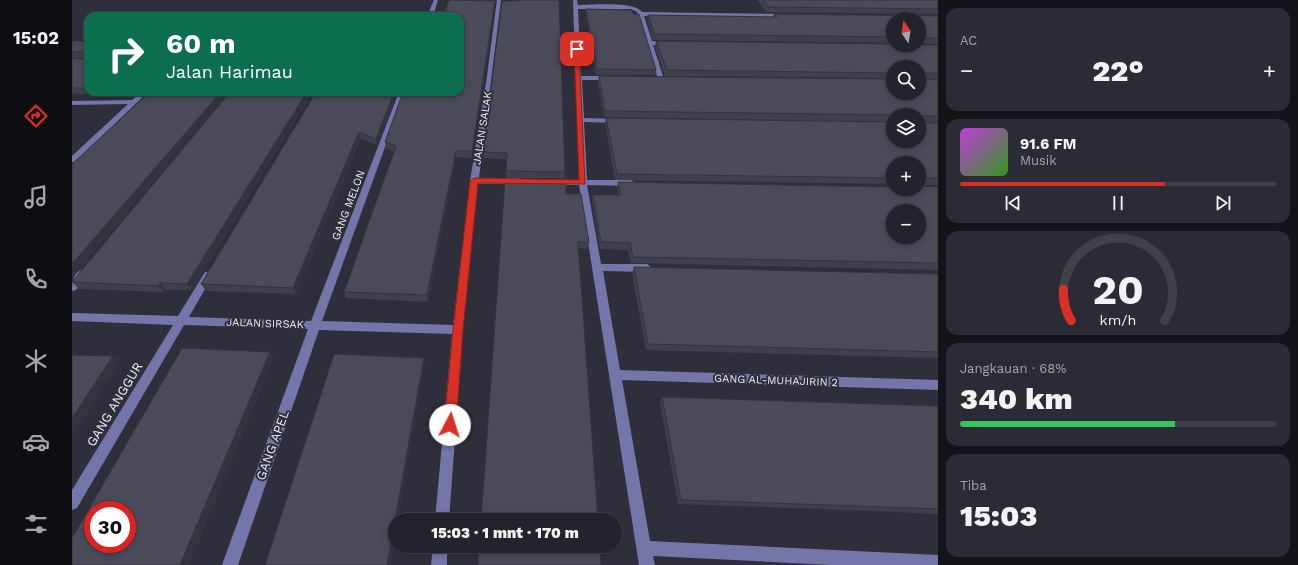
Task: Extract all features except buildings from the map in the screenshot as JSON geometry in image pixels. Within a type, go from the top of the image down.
[{"type":"street","points":[[432,12],[436,0]]},
{"type":"street","name":"JALAN SALAK","points":[[443,513],[458,330],[474,181],[489,83],[499,0]]},
{"type":"street","points":[[647,565],[583,183],[575,3],[631,7],[638,10],[642,14],[661,79]]},
{"type":"street","points":[[642,14],[790,16]]},
{"type":"street","points":[[650,43],[674,44]]},
{"type":"street","points":[[578,78],[616,78]]},
{"type":"street","points":[[654,79],[669,79]]},
{"type":"street","points":[[72,160],[140,96]]},
{"type":"street","name":"GANG MELON","points":[[315,325],[401,96]]},
{"type":"street","points":[[72,103],[134,102]]},
{"type":"street","points":[[580,120],[627,121]]},
{"type":"street","points":[[72,152],[81,152]]},
{"type":"street","points":[[474,181],[528,182]]},
{"type":"street","points":[[544,182],[638,184]]},
{"type":"street","name":"GANG ANGGUR","points":[[72,503],[213,267]]},
{"type":"street","points":[[597,267],[660,269]]},
{"type":"street","points":[[72,286],[87,268]]},
{"type":"street","name":"JALAN SIRSAK","points":[[72,317],[458,330]]},
{"type":"street","name":"GANG APEL","points":[[230,565],[315,325]]},
{"type":"street","name":"GANG AL-MUHAJIRIN 2","points":[[615,375],[938,385]]},
{"type":"street","points":[[644,548],[938,563]]},
{"type":"street","points":[[439,565],[440,553]]},
{"type":"route","points":[[450,425],[458,330],[474,181],[583,183],[577,49]]}]
